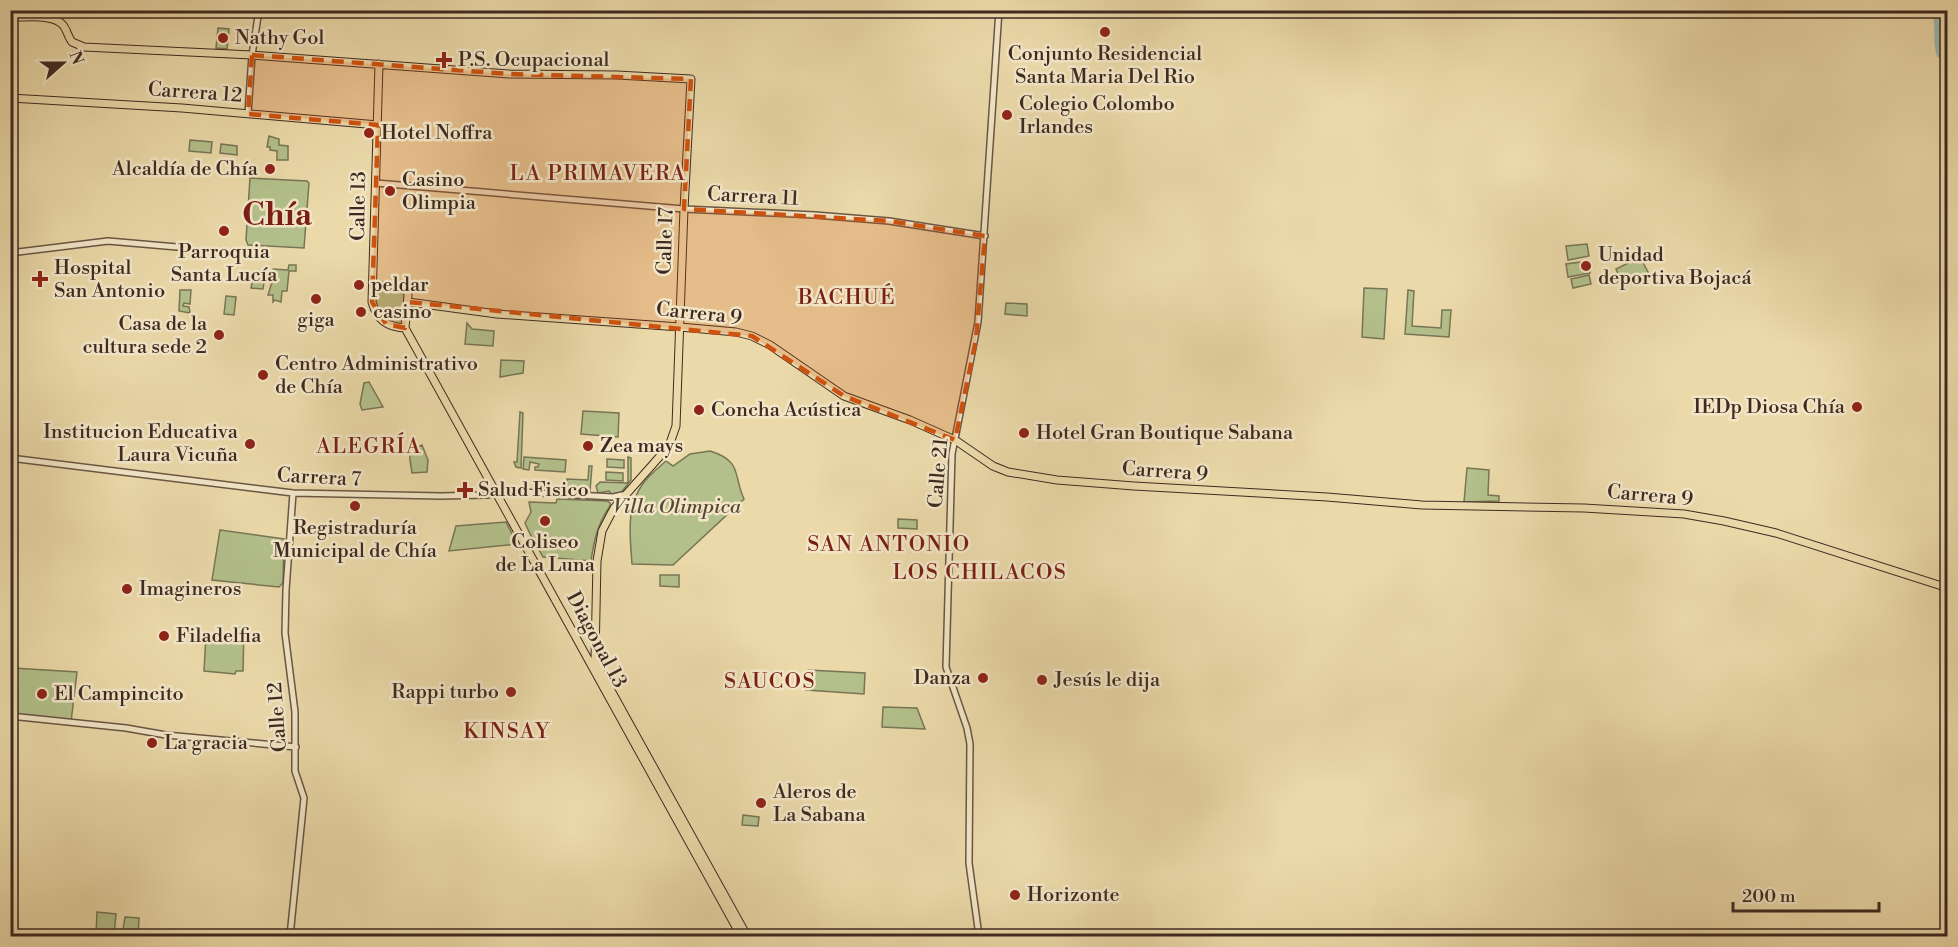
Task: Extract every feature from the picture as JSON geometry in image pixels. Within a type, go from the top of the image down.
[{"type":"main road","points":[[10,17],[57,20],[64,27],[72,42],[84,47],[379,64]]},
{"type":"main road","name":"Calle 17","points":[[379,64],[509,74],[617,75],[692,79],[684,209],[677,417],[672,440]]},
{"type":"main road","name":"Calle 13","points":[[379,64],[372,302],[378,317],[389,326],[405,328]]},
{"type":"main road","name":"Carrera 12","points":[[10,98],[378,125]]},
{"type":"main road","points":[[374,285],[407,289],[405,328]]},
{"type":"main road","name":"Carrera 9","points":[[408,302],[497,314],[736,332],[758,338],[844,396],[910,420],[955,440],[1002,470],[1057,480],[1200,491],[1327,497],[1433,506],[1584,508],[1684,514],[1804,541],[1947,588]]},
{"type":"main road","name":"Diagonal 13","points":[[405,328],[741,936]]},
{"type":"main road","name":"Diagonal 13","points":[[672,440],[660,457],[614,508],[602,531],[598,547],[595,658],[747,936]]},
{"type":"main road","points":[[570,627],[575,630],[587,650],[591,650],[596,642]]},
{"type":"street","points":[[248,114],[252,55],[259,10]]},
{"type":"street","name":"Calle 21","points":[[979,936],[969,863],[969,736],[946,667],[952,454],[977,331],[999,10]]},
{"type":"street","name":"Carrera 11","points":[[376,183],[684,209],[815,215],[889,222],[985,236]]},
{"type":"street","points":[[10,253],[108,241],[177,247]]},
{"type":"street","name":"Carrera 7","points":[[10,458],[293,493],[441,496],[497,492],[613,496],[627,494]]},
{"type":"street","name":"Calle 12","points":[[290,936],[304,798],[295,771],[295,712],[285,625],[293,493]]},
{"type":"street","points":[[502,501],[501,497],[507,494],[608,499],[614,501],[614,508]]},
{"type":"street","points":[[10,716],[126,728],[166,735],[296,747]]},
{"type":"highlighted area","points":[[252,55],[509,74],[691,79],[684,209],[889,221],[985,236],[976,340],[955,440],[844,396],[752,336],[408,302],[405,328],[386,324],[372,302],[378,125],[248,114]]},
{"type":"green space","name":"Nathy Gol","points":[[218,28],[229,29],[227,49],[216,48]]},
{"type":"green space","points":[[269,136],[279,139],[279,145],[288,146],[288,160],[277,160],[277,151],[267,147]]},
{"type":"green space","points":[[190,140],[212,142],[211,153],[189,151]]},
{"type":"green space","points":[[221,144],[237,146],[237,155],[220,153]]},
{"type":"green space","points":[[250,178],[307,181],[309,183],[304,248],[248,245],[246,240]]},
{"type":"green space","points":[[1587,244],[1589,256],[1568,260],[1566,246]]},
{"type":"green space","points":[[1640,257],[1649,274],[1624,287],[1616,269]]},
{"type":"green space","points":[[1588,261],[1590,273],[1568,277],[1566,264]]},
{"type":"green space","points":[[289,265],[296,265],[296,271],[289,271],[287,291],[282,291],[281,302],[275,300],[273,302],[273,295],[268,295],[272,282],[269,277],[273,269],[288,270]]},
{"type":"green space","points":[[254,272],[265,275],[263,289],[251,288]]},
{"type":"green space","points":[[1589,275],[1591,284],[1573,288],[1571,279]]},
{"type":"green space","points":[[376,286],[402,288],[406,291],[403,327],[383,320],[374,302]]},
{"type":"green space","points":[[1364,288],[1387,289],[1384,339],[1362,337]]},
{"type":"green space","points":[[180,290],[191,290],[190,304],[184,303],[183,306],[189,307],[190,313],[179,311]]},
{"type":"green space","points":[[1408,290],[1414,291],[1412,326],[1441,328],[1442,310],[1451,310],[1449,337],[1405,334]]},
{"type":"green space","points":[[226,296],[236,297],[234,315],[224,314]]},
{"type":"green space","points":[[1006,303],[1027,304],[1027,316],[1005,314]]},
{"type":"green space","points":[[467,323],[472,329],[494,331],[493,346],[465,344]]},
{"type":"green space","points":[[501,360],[524,361],[523,373],[500,377]]},
{"type":"green space","points":[[369,382],[383,407],[362,410],[360,404],[364,383]]},
{"type":"green space","points":[[583,411],[619,413],[618,437],[581,434]]},
{"type":"green space","points":[[520,412],[523,413],[521,468],[516,467],[514,462],[517,462]]},
{"type":"green space","points":[[422,445],[428,460],[427,472],[412,473],[411,453]]},
{"type":"green space","name":"Villa Olimpica","points":[[710,451],[728,459],[735,470],[744,499],[673,565],[632,564],[631,513],[642,485],[666,461],[673,466],[690,454]]},
{"type":"green space","points":[[524,457],[566,460],[565,472],[535,470],[539,464],[530,462],[529,470],[523,469]]},
{"type":"green space","points":[[628,457],[631,458],[631,480],[620,494],[611,494],[609,491],[598,493],[596,486],[600,482],[628,483]]},
{"type":"green space","points":[[607,459],[624,460],[624,468],[607,467]]},
{"type":"green space","points":[[589,466],[592,466],[590,491],[566,489],[567,479],[588,480]]},
{"type":"green space","points":[[1467,468],[1489,470],[1488,495],[1499,496],[1499,501],[1464,502]]},
{"type":"green space","points":[[606,472],[623,473],[623,481],[606,480]]},
{"type":"green space","points":[[557,499],[610,503],[597,532],[591,561],[543,557],[535,539],[532,538],[525,523],[531,512],[529,502],[556,503]]},
{"type":"green space","points":[[898,519],[917,520],[917,529],[898,528]]},
{"type":"green space","points":[[506,522],[517,544],[449,551],[456,526]]},
{"type":"green space","points":[[220,530],[284,539],[283,583],[279,587],[212,580]]},
{"type":"green space","points":[[660,575],[679,575],[679,587],[660,586]]},
{"type":"green space","points":[[234,626],[244,628],[243,671],[236,671],[235,674],[204,671],[206,635],[234,637]]},
{"type":"green space","name":"El Campincito","points":[[13,668],[77,672],[71,722],[11,716],[10,670]]},
{"type":"green space","points":[[808,670],[865,673],[864,694],[806,690]]},
{"type":"green space","points":[[883,707],[917,708],[925,729],[882,727]]},
{"type":"green space","points":[[743,815],[759,817],[758,826],[742,825]]},
{"type":"green space","points":[[97,912],[116,914],[114,936],[96,936]]},
{"type":"green space","points":[[125,917],[139,918],[138,936],[122,936]]},
{"type":"waterway","points":[[1936,10],[1941,54],[1948,56]]},
{"type":"place","name":"Conjunto Residencial Santa Maria Del Rio","points":[[1105,32]]},
{"type":"place","name":"Nathy Gol","points":[[223,38]]},
{"type":"place","name":"P.S. Ocupacional","points":[[444,60]]},
{"type":"place","name":"Colegio Colombo Irlandes","points":[[1007,115]]},
{"type":"place","name":"Hotel Noffra","points":[[369,133]]},
{"type":"place","name":"Alcaldía de Chía","points":[[270,169]]},
{"type":"place","name":"Casino Olimpia","points":[[390,191]]},
{"type":"place","name":"Parroquia Santa Lucía","points":[[224,231]]},
{"type":"place","name":"Unidad deportiva Bojacá","points":[[1586,266]]},
{"type":"place","name":"Hospital San Antonio","points":[[40,279]]},
{"type":"place","name":"peldar","points":[[359,285]]},
{"type":"place","name":"giga","points":[[316,299]]},
{"type":"place","name":"casino","points":[[361,312]]},
{"type":"place","name":"Casa de la cultura sede 2","points":[[219,335]]},
{"type":"place","name":"Centro Administrativo de Chía","points":[[263,375]]},
{"type":"place","name":"IEDp Diosa Chía","points":[[1857,407]]},
{"type":"place","name":"Concha Acústica","points":[[699,410]]},
{"type":"place","name":"Hotel Gran Boutique Sabana","points":[[1024,433]]},
{"type":"place","name":"Institucion Educativa Laura Vicuña","points":[[250,444]]},
{"type":"place","name":"Zea mays","points":[[588,446]]},
{"type":"place","name":"Salud Fisico","points":[[465,490]]},
{"type":"place","name":"Registraduría Municipal de Chía","points":[[355,506]]},
{"type":"place","name":"Coliseo de La Luna","points":[[545,521]]},
{"type":"place","name":"Imagineros","points":[[127,589]]},
{"type":"place","name":"Filadelfia","points":[[164,636]]},
{"type":"place","name":"Danza","points":[[983,678]]},
{"type":"place","name":"Jesús le dija","points":[[1042,680]]},
{"type":"place","name":"Rappi turbo","points":[[511,692]]},
{"type":"place","name":"El Campincito","points":[[42,694]]},
{"type":"place","name":"La gracia","points":[[152,743]]},
{"type":"place","name":"Aleros de La Sabana","points":[[761,803]]},
{"type":"place","name":"Horizonte","points":[[1015,895]]},
{"type":"district","name":"LA PRIMAVERA","points":[[598,174]]},
{"type":"district","name":"Chía","points":[[277,215]]},
{"type":"district","name":"BACHUÉ","points":[[847,298]]},
{"type":"district","name":"ALEGRÍA","points":[[369,447]]},
{"type":"district","name":"SAN ANTONIO","points":[[889,545]]},
{"type":"district","name":"LOS CHILACOS","points":[[980,573]]},
{"type":"district","name":"SAUCOS","points":[[770,682]]},
{"type":"district","name":"KINSAY","points":[[507,732]]}]
